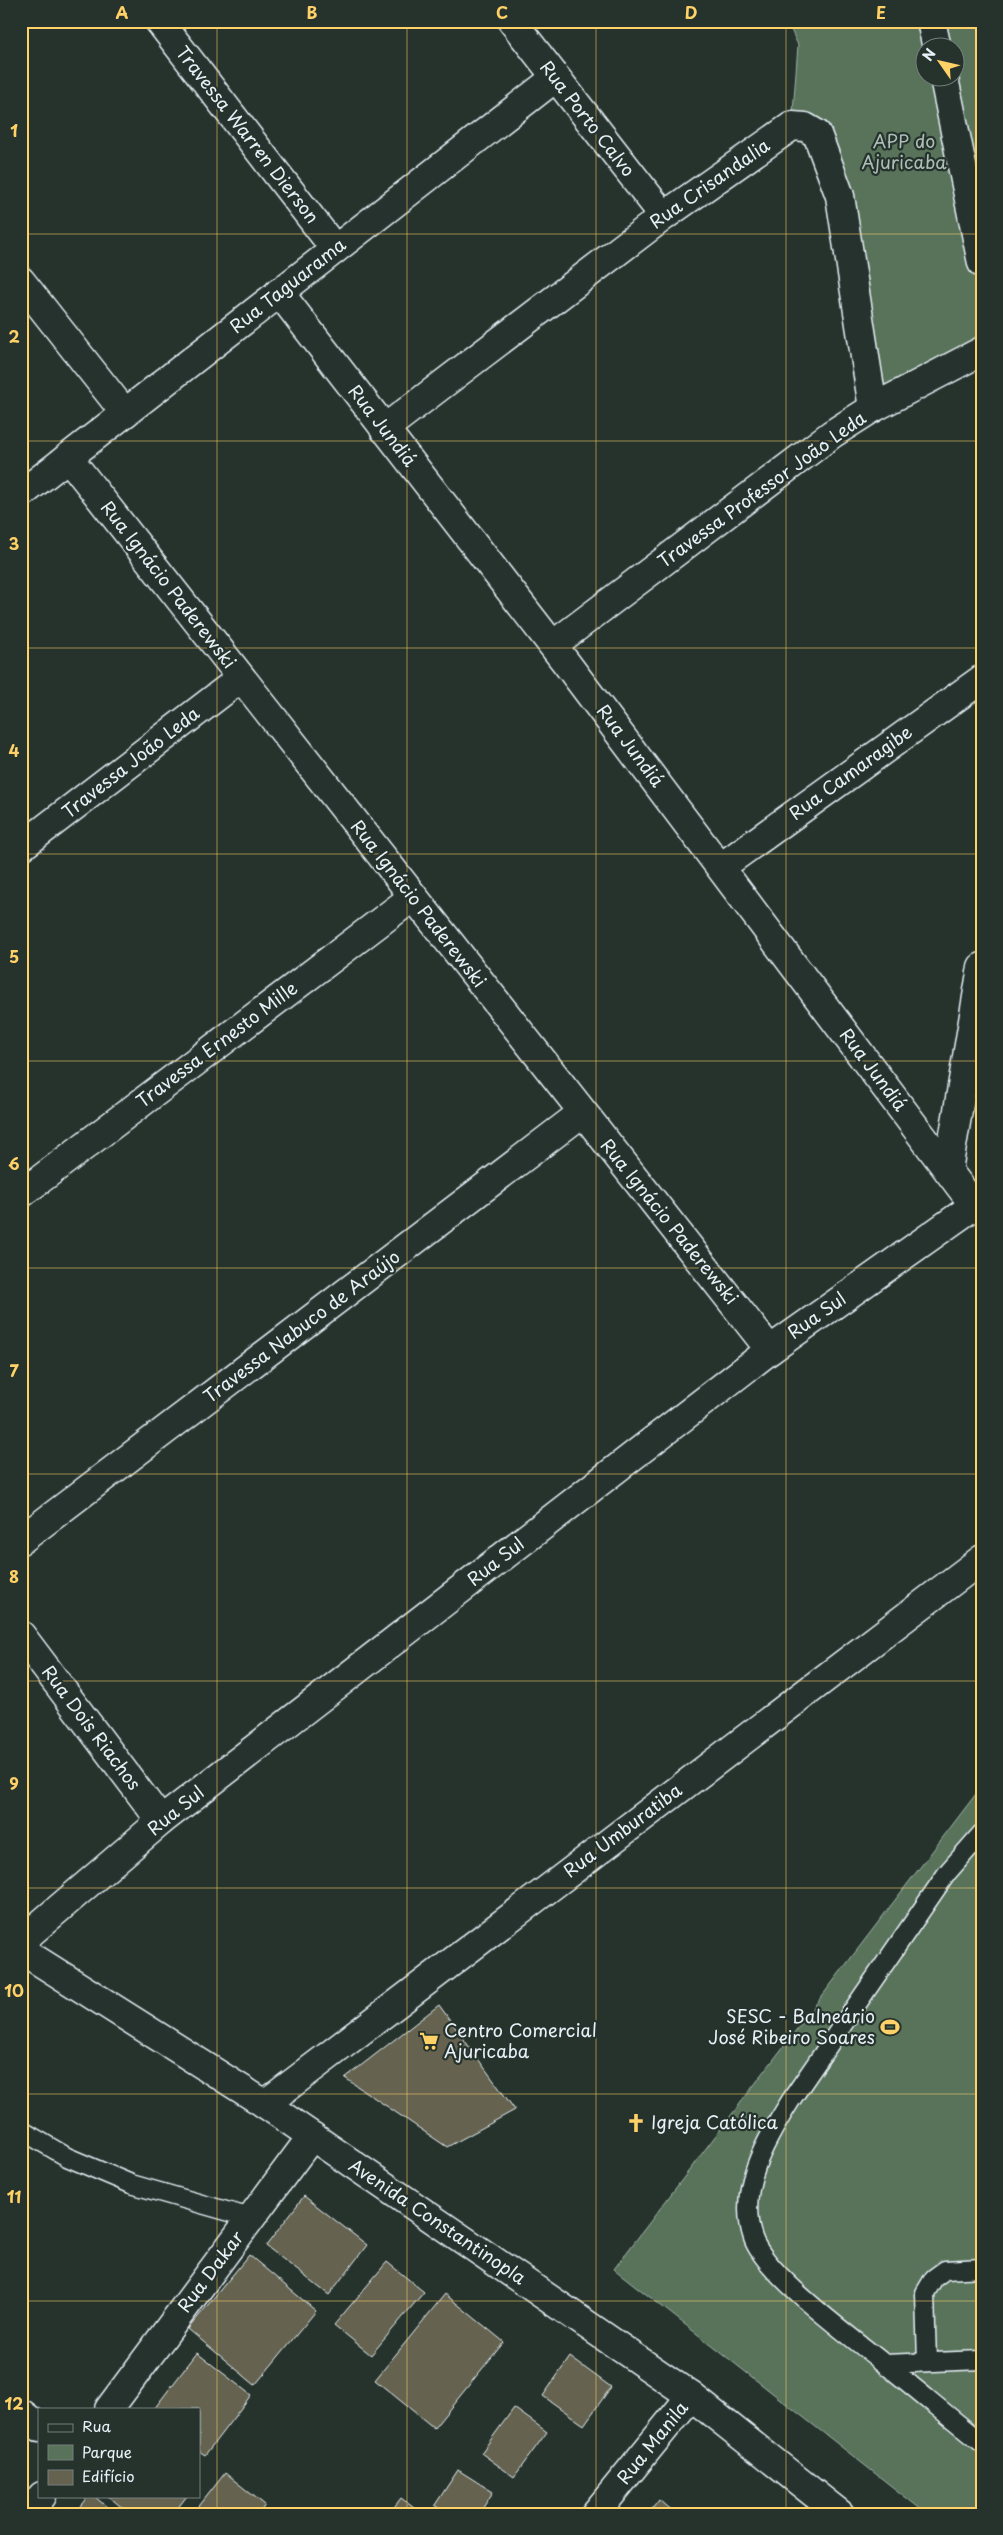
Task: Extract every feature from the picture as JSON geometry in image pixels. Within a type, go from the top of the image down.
[{"type":"street","name":"Travessa Warren Dierson","points":[[159,21],[335,249]]},
{"type":"street","name":"Rua Porto Calvo","points":[[512,21],[664,216]]},
{"type":"street","points":[[931,21],[935,38]]},
{"type":"street","name":"Rua Taguarama","points":[[21,494],[555,78]]},
{"type":"street","points":[[946,88],[982,263]]},
{"type":"street","name":"Rua Crisandalia","points":[[384,429],[664,216],[792,126],[805,127],[817,134],[840,196],[872,408]]},
{"type":"street","points":[[21,281],[125,413]]},
{"type":"street","name":"Rua Jundiá","points":[[280,292],[384,429],[553,645],[948,1170],[978,1202]]},
{"type":"street","name":"Travessa Professor João Leda","points":[[553,645],[832,434],[872,408],[982,351]]},
{"type":"street","name":"Rua Ignácio Paderewski","points":[[68,458],[770,1350]]},
{"type":"street","name":"Travessa João Leda","points":[[21,847],[241,678]]},
{"type":"street","name":"Rua Camaragibe","points":[[721,866],[982,678]]},
{"type":"street","name":"Travessa Ernesto Mille","points":[[21,1194],[412,897]]},
{"type":"street","points":[[948,1170],[982,967]]},
{"type":"street","name":"Travessa Nabuco de Araújo","points":[[21,1540],[582,1113]]},
{"type":"street","name":"Rua Sul","points":[[21,1940],[161,1821],[770,1350],[978,1202]]},
{"type":"street","name":"Rua Umburatiba","points":[[265,2104],[982,1559]]},
{"type":"street","name":"Rua Dois Riachos","points":[[21,1635],[161,1821]]},
{"type":"street","name":"Avenida Constantinopla","points":[[21,1950],[265,2104],[691,2396],[840,2514]]},
{"type":"street","name":"Rua Dakar","points":[[110,2408],[312,2136]]},
{"type":"street","name":"Rua Manila","points":[[595,2514],[691,2396]]},
{"type":"street","points":[[21,2414],[38,2427]]},
{"type":"street","points":[[27,2514],[40,2498]]},
{"type":"lane","points":[[982,1834],[947,1873],[791,2100],[769,2136],[752,2177],[748,2211],[753,2239],[773,2268],[824,2315],[982,2443]]},
{"type":"lane","points":[[21,2130],[67,2157],[130,2184],[251,2218]]},
{"type":"lane","points":[[927,2362],[925,2292],[934,2278],[945,2270],[982,2268]]},
{"type":"lane","points":[[885,2364],[982,2360]]},
{"type":"green space","name":"APP do Ajuricaba","points":[[787,21],[982,21],[982,351],[873,408],[840,196],[792,126],[798,45]]},
{"type":"green space","name":"SESC - Balneário José Ribeiro Soares","points":[[982,1786],[982,2514],[927,2514],[614,2269]]},
{"type":"building","name":"Centro Comercial Ajuricaba","points":[[439,2005],[515,2110],[447,2147],[345,2078]]},
{"type":"building","points":[[304,2196],[367,2245],[329,2295],[266,2246]]},
{"type":"building","points":[[249,2255],[316,2311],[255,2385],[188,2329]]},
{"type":"building","points":[[387,2262],[424,2292],[371,2355],[334,2325]]},
{"type":"building","points":[[445,2294],[504,2342],[434,2428],[375,2380]]},
{"type":"building","points":[[197,2353],[251,2395],[205,2455],[200,2452],[200,2408],[155,2408]]},
{"type":"building","points":[[570,2357],[611,2387],[584,2425],[543,2396]]},
{"type":"building","points":[[514,2408],[547,2432],[514,2477],[481,2453]]},
{"type":"building","points":[[458,2470],[493,2492],[479,2514],[449,2514],[435,2505]]},
{"type":"building","points":[[225,2473],[265,2505],[259,2514],[193,2514]]},
{"type":"building","points":[[86,2498],[96,2498],[115,2514],[74,2514]]},
{"type":"building","points":[[110,2498],[185,2498],[173,2514],[130,2514]]},
{"type":"building","points":[[401,2498],[422,2514],[389,2514]]},
{"type":"building","points":[[659,2500],[675,2514],[648,2514]]},
{"type":"place","name":"SESC - Balneário José Ribeiro Soares","points":[[890,2027]]},
{"type":"place","name":"Centro Comercial Ajuricaba","points":[[429,2041]]},
{"type":"place","name":"Igreja Católica","points":[[636,2123]]}]
